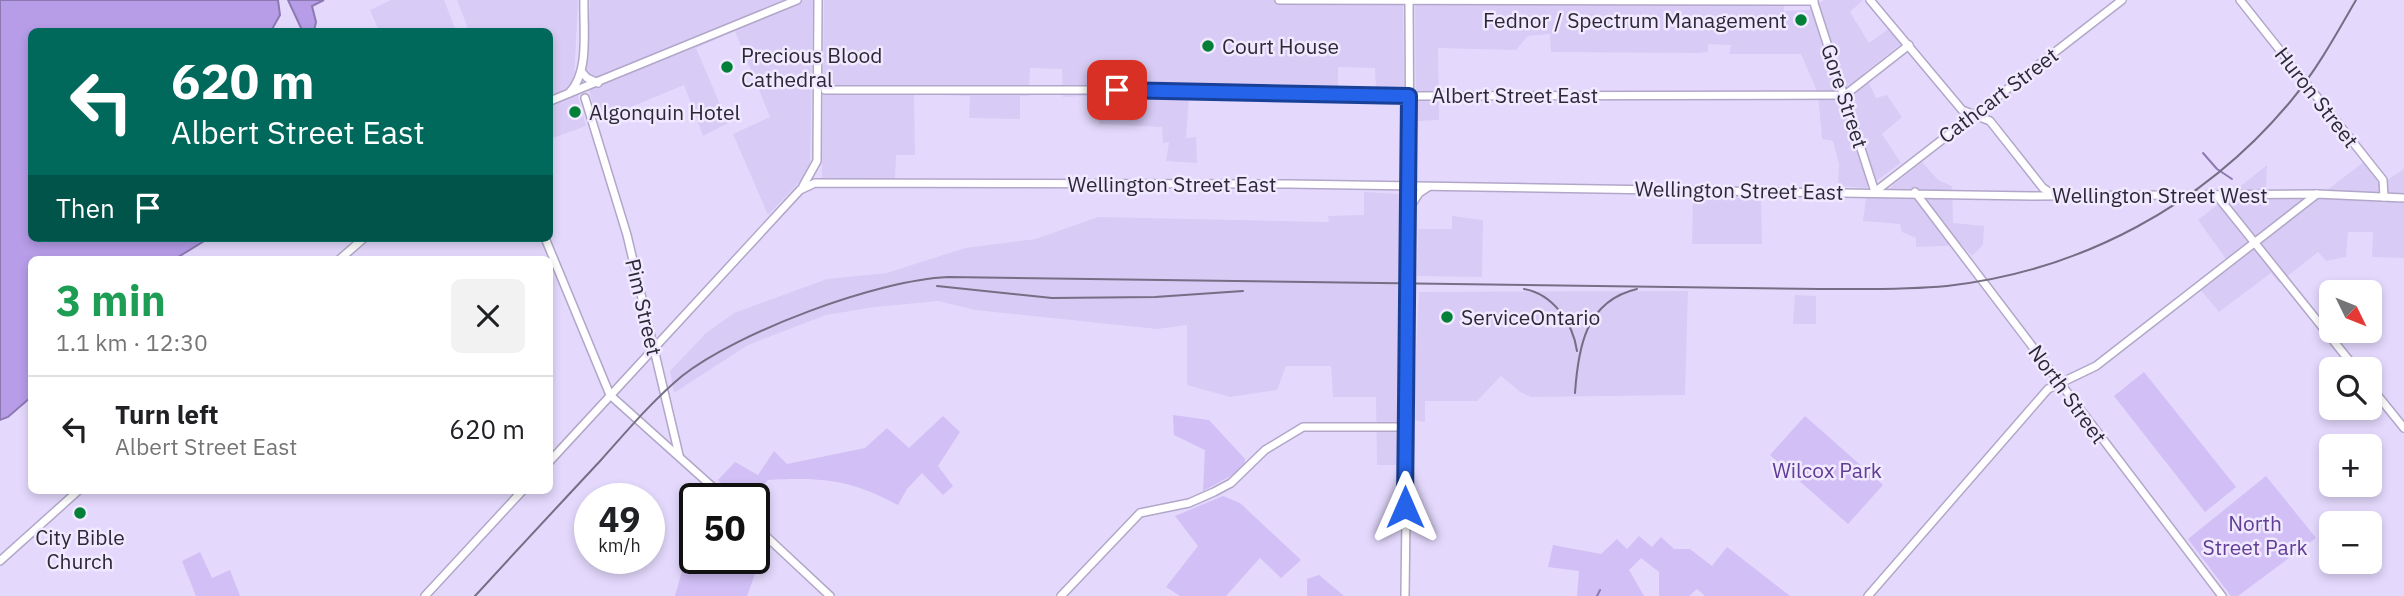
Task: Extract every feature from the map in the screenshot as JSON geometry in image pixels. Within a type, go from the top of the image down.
[{"type":"main road","points":[[568,94],[575,87],[581,71],[584,0]]},
{"type":"main road","points":[[553,100],[797,0]]},
{"type":"main road","points":[[818,0],[817,161],[821,173],[829,182]]},
{"type":"main road","points":[[1279,0],[1814,0]]},
{"type":"main road","name":"Gore Street","points":[[1814,0],[1875,192]]},
{"type":"main road","points":[[1870,0],[1962,110],[1990,121]]},
{"type":"main road","name":"Cathcart Street","points":[[1875,192],[2122,0]]},
{"type":"main road","name":"Huron Street","points":[[2240,0],[2383,180],[2384,197]]},
{"type":"main road","points":[[1405,596],[1410,207],[1409,1]]},
{"type":"main road","points":[[1845,95],[1909,45]]},
{"type":"main road","points":[[1899,52],[1912,52],[1923,61]]},
{"type":"main road","points":[[816,106],[825,90],[818,68]]},
{"type":"main road","points":[[581,71],[587,78],[598,83]]},
{"type":"main road","points":[[568,94],[580,94],[585,98],[587,91],[598,83]]},
{"type":"main road","name":"Albert Street East","points":[[825,90],[1102,90],[1409,96],[1845,95]]},
{"type":"main road","name":"Pim Street","points":[[585,98],[627,235],[678,456]]},
{"type":"main road","points":[[1991,100],[1987,109],[1990,121],[2039,184],[2056,195]]},
{"type":"main road","points":[[1961,123],[1962,110]]},
{"type":"main road","points":[[553,458],[800,190],[817,161]]},
{"type":"main road","name":"Wellington Street East","points":[[800,190],[815,183],[829,182],[1915,192]]},
{"type":"main road","points":[[2032,196],[2039,184]]},
{"type":"main road","points":[[1410,207],[1419,193],[1430,186]]},
{"type":"main road","name":"Wellington Street West","points":[[1915,192],[2201,197],[2317,194],[2404,198]]},
{"type":"main road","name":"North Street","points":[[1915,192],[2222,596]]},
{"type":"main road","points":[[1868,596],[2037,400],[2059,382],[2096,366],[2317,194]]},
{"type":"main road","points":[[2201,197],[2207,205]]},
{"type":"main road","points":[[2218,197],[2346,357]]},
{"type":"main road","points":[[343,256],[359,242]]},
{"type":"main road","points":[[553,257],[610,395],[708,483]]},
{"type":"main road","points":[[2382,401],[2404,428]]},
{"type":"main road","points":[[649,429],[662,433],[667,431],[670,421]]},
{"type":"main road","points":[[1060,596],[1140,513],[1189,503],[1214,492],[1231,483],[1265,450],[1303,427],[1406,426]]},
{"type":"main road","points":[[0,561],[75,494]]},
{"type":"main road","points":[[425,596],[519,494]]},
{"type":"main road","points":[[770,540],[830,596]]},
{"type":"shaded area","points":[[0,0],[278,0],[280,15],[273,28],[28,28],[28,242],[203,242],[180,256],[28,256],[28,400],[8,417],[0,420]]},
{"type":"shaded area","points":[[288,0],[324,0],[312,6],[315,28],[301,28]]},
{"type":"shaded area","points":[[391,0],[444,0],[455,28],[378,28],[370,10]]},
{"type":"shaded area","points":[[457,0],[578,0],[574,82],[586,126],[553,138],[553,28],[468,28]]},
{"type":"shaded area","points":[[590,0],[813,0],[810,171],[768,215],[733,134],[770,117],[735,31],[696,48],[728,123],[703,136],[684,85],[602,119],[596,118],[586,76]]},
{"type":"shaded area","points":[[824,0],[1403,0],[1404,90],[1376,90],[1375,68],[1338,67],[1338,99],[1189,98],[1186,138],[1196,137],[1197,163],[1166,161],[1169,142],[1163,143],[1162,127],[1099,124],[1099,95],[1063,97],[1062,69],[1030,68],[1029,96],[1020,96],[1020,119],[969,118],[970,96],[914,94],[915,155],[896,155],[895,180],[822,178]]},
{"type":"shaded area","points":[[1415,0],[1783,0],[1784,11],[1808,10],[1824,0],[1863,0],[1850,12],[1869,43],[1891,27],[1902,43],[1864,73],[1876,98],[1887,95],[1902,117],[1882,134],[1901,163],[1866,188],[1838,186],[1839,164],[1833,141],[1822,139],[1818,93],[1801,54],[1729,54],[1731,45],[1708,44],[1708,52],[1699,53],[1551,52],[1550,34],[1528,36],[1516,50],[1438,48],[1439,120],[1416,121]]},
{"type":"shaded area","points":[[2365,161],[2383,183],[2404,169],[2404,258],[2372,257],[2373,232],[2348,232],[2346,257],[2326,261],[2318,252],[2279,283],[2271,273],[2219,312],[2195,283],[2226,259],[2198,220],[2267,165],[2266,191],[2326,191]]},
{"type":"shaded area","points":[[1922,162],[1938,180],[1952,186],[1953,223],[1984,226],[1983,245],[1972,256],[1962,245],[1916,247],[1916,238],[1902,232],[1900,224],[1863,221],[1866,198],[1885,196],[1893,185]]},
{"type":"shaded area","points":[[1364,192],[1400,194],[1400,465],[1377,465],[1376,397],[1333,397],[1331,366],[1286,366],[1277,390],[1230,397],[1187,385],[1187,325],[1157,329],[975,310],[938,301],[875,307],[826,315],[748,345],[674,393],[670,371],[706,333],[734,313],[827,279],[887,273],[965,248],[1036,239],[1098,217],[1329,222],[1328,216],[1364,215]]},
{"type":"shaded area","points":[[1693,194],[1761,196],[1762,244],[1692,244]]},
{"type":"shaded area","points":[[1452,216],[1483,220],[1482,277],[1417,276],[1418,229],[1452,229]]},
{"type":"shaded area","points":[[1688,291],[1685,395],[1531,397],[1520,392],[1501,376],[1477,401],[1425,401],[1425,422],[1413,420],[1419,292]]},
{"type":"shaded area","points":[[1795,295],[1816,296],[1816,324],[1793,324]]},
{"type":"green space","points":[[2144,372],[2236,487],[2205,512],[2114,396]]},
{"type":"green space","points":[[1173,415],[1209,420],[1245,459],[1244,469],[1203,491],[1205,450],[1174,435]]},
{"type":"green space","points":[[943,416],[960,432],[938,466],[953,486],[943,495],[922,473],[907,489],[898,505],[865,490],[835,482],[804,479],[768,480],[765,483],[721,483],[718,480],[735,462],[758,475],[774,451],[787,464],[865,448],[887,428],[909,448]]},
{"type":"green space","name":"Wilcox Park","points":[[1805,416],[1883,485],[1848,524],[1770,455]]},
{"type":"green space","name":"North Street Park","points":[[2266,476],[2316,538],[2238,596],[2231,596],[2188,539]]},
{"type":"green space","points":[[1223,496],[1240,503],[1301,560],[1281,578],[1260,558],[1226,596],[1180,596],[1166,587],[1198,546],[1175,516]]},
{"type":"green space","points":[[1639,536],[1652,547],[1661,537],[1674,549],[1690,549],[1712,566],[1727,547],[1790,596],[1705,596],[1697,589],[1689,596],[1659,596],[1659,572],[1641,558],[1629,570],[1644,596],[1577,596],[1579,571],[1548,567],[1553,545],[1601,554],[1617,539],[1627,549]]},
{"type":"green space","points":[[200,552],[212,578],[230,570],[240,596],[196,596],[182,561]]},
{"type":"green space","points":[[681,574],[755,574],[747,596],[675,596]]},
{"type":"green space","points":[[1319,575],[1344,596],[1307,596],[1307,579]]},
{"type":"waterway","points":[[2203,153],[2217,169],[2232,179]]},
{"type":"waterway","points":[[1597,596],[1600,590]]},
{"type":"railway","points":[[475,596],[640,417],[682,376],[737,342],[847,298],[918,280],[948,277],[1852,289],[1947,286],[1997,278],[2092,248],[2136,227],[2179,202],[2219,172],[2256,139],[2290,102],[2325,52],[2356,0]]},
{"type":"railway","points":[[937,286],[1052,298],[1155,297],[1243,291]]},
{"type":"railway","points":[[1524,289],[1544,297],[1560,311],[1571,330],[1577,351]]},
{"type":"railway","points":[[1575,393],[1582,344],[1595,316],[1606,304],[1637,289]]},
{"type":"place","name":"Fednor / Spectrum Management","points":[[1801,20]]},
{"type":"place","name":"Court House","points":[[1208,46]]},
{"type":"place","name":"Precious Blood Cathedral","points":[[727,67]]},
{"type":"place","name":"Algonquin Hotel","points":[[575,112]]},
{"type":"place","name":"ServiceOntario","points":[[1447,317]]},
{"type":"place","name":"City Bible Church","points":[[80,513]]},
{"type":"route","points":[[1117,90],[1409,96],[1405,507]]}]
